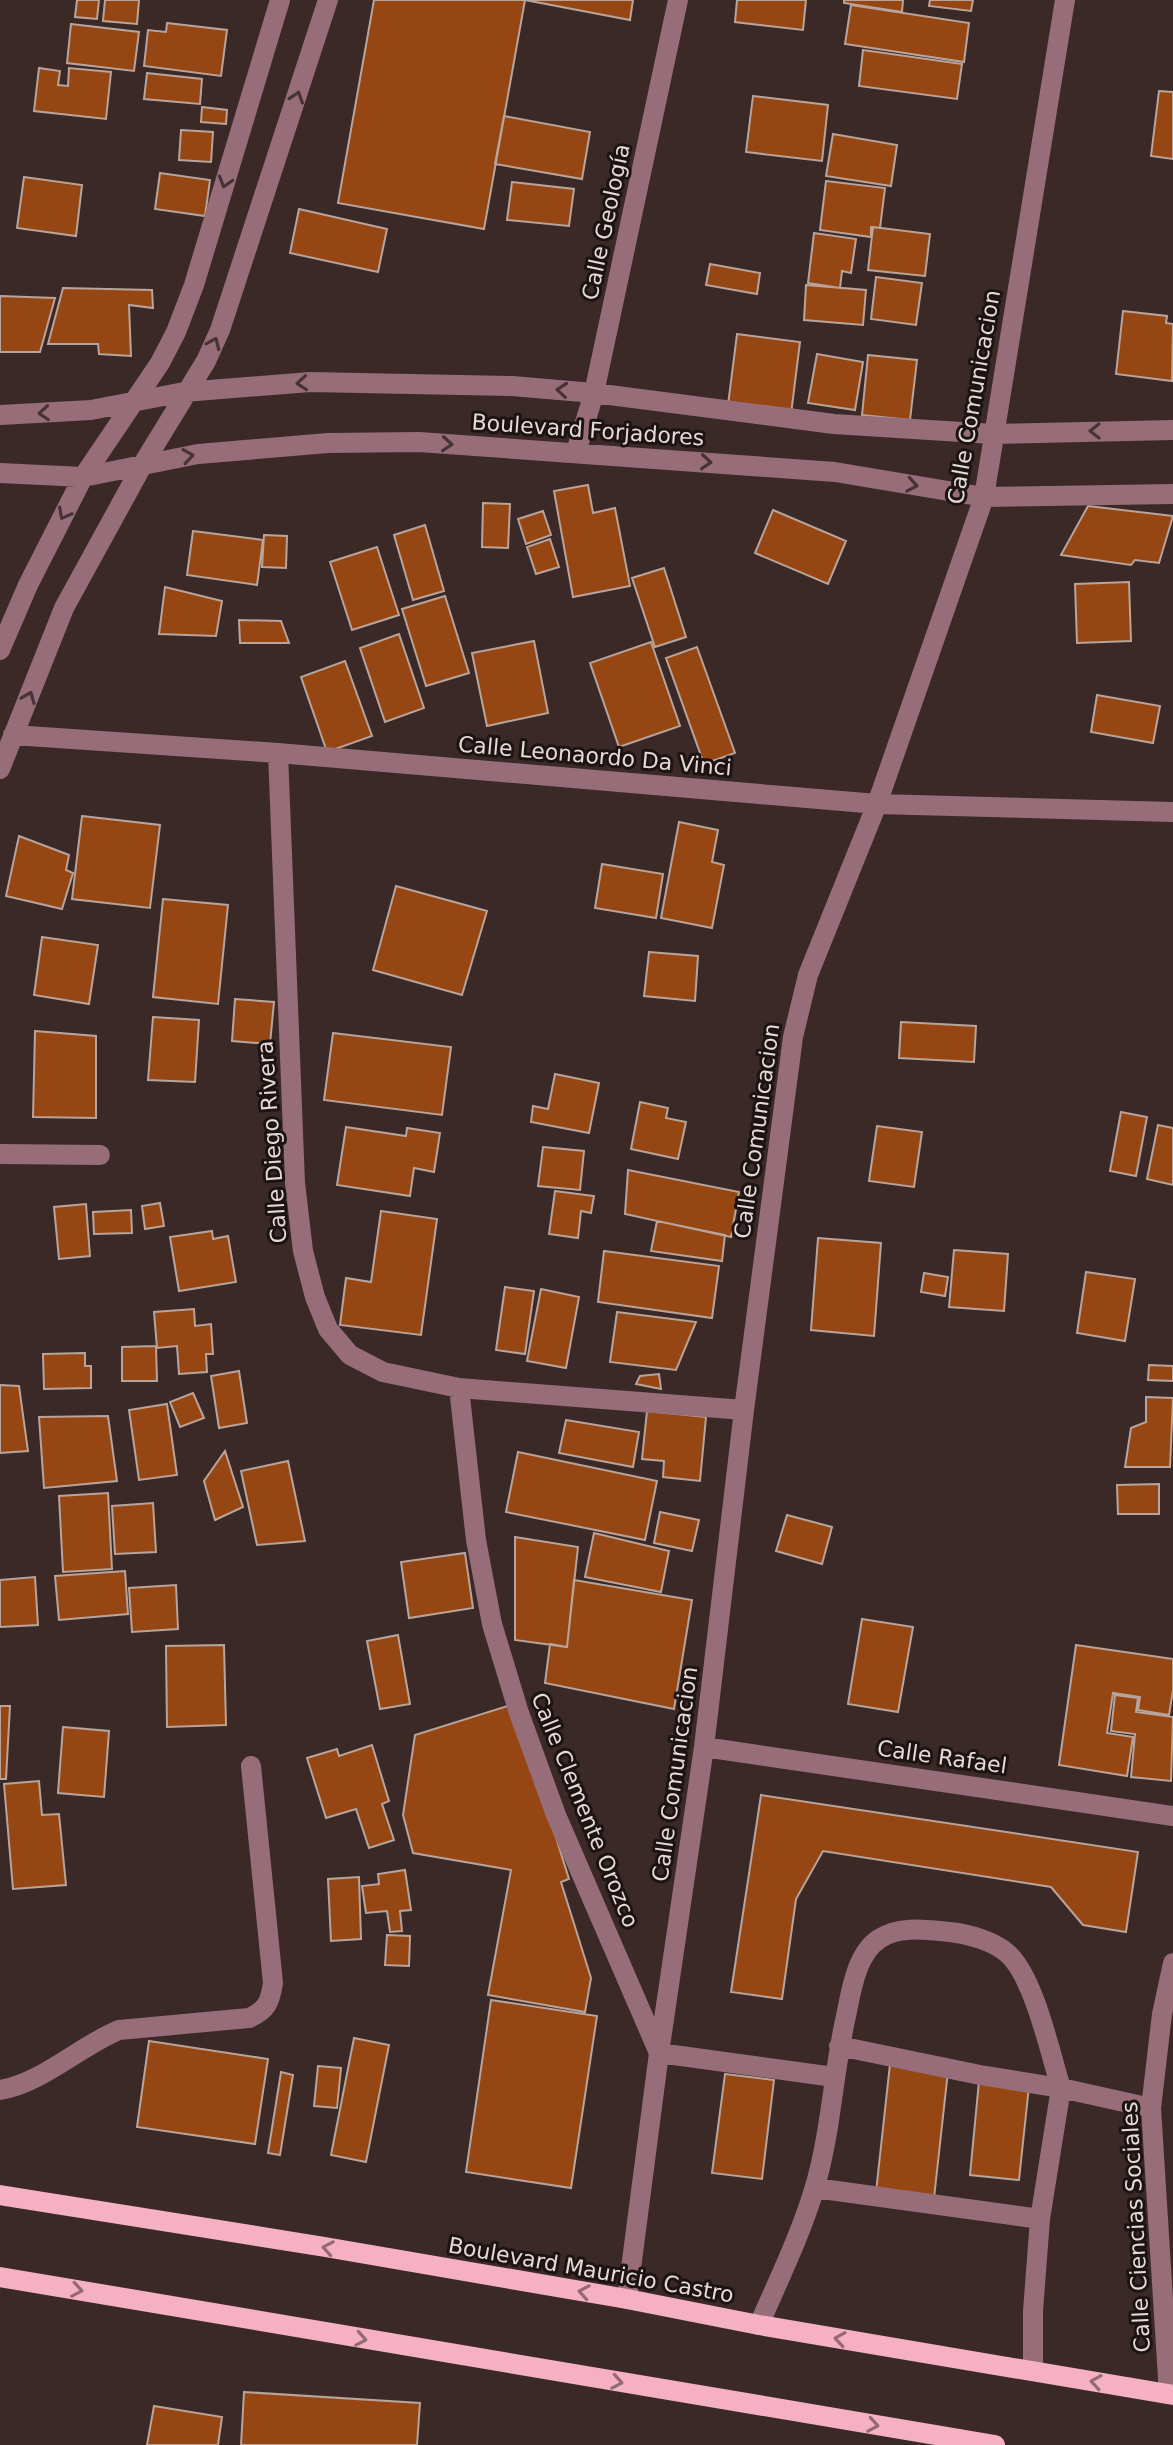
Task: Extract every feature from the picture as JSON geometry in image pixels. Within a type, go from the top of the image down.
[{"type":"main road","name":"Boulevard Mauricio Castro","points":[[0,2195],[627,2299],[759,2325],[1171,2394]]},
{"type":"main road","points":[[0,2277],[995,2445]]},
{"type":"street","points":[[0,650],[28,585],[83,477],[160,363],[176,332],[194,285],[280,0]]},
{"type":"street","points":[[0,769],[64,608],[184,392],[206,361],[220,330],[328,0]]},
{"type":"street","name":"Calle Geología","points":[[576,452],[594,393],[678,0]]},
{"type":"street","name":"Calle Comunicacion","points":[[627,2299],[704,1747],[793,1037],[808,975],[877,804],[984,497],[1065,0]]},
{"type":"street","name":"Boulevard Forjadores","points":[[0,415],[91,410],[184,392],[310,382],[512,386],[594,393],[834,424],[993,434],[1173,430]]},
{"type":"street","name":"Boulevard Forjadores","points":[[0,473],[83,477],[198,454],[328,443],[419,442],[835,472],[984,497],[1173,494]]},
{"type":"street","name":"Calle Leonaordo Da Vinci","points":[[13,735],[278,753],[877,804],[1173,812]]},
{"type":"street","name":"Calle Diego Rivera","points":[[278,753],[295,1183],[303,1251],[315,1297],[328,1329],[350,1355],[383,1372],[459,1388],[744,1410]]},
{"type":"street","points":[[0,1154],[100,1155]]},
{"type":"street","name":"Calle Clemente Orozco","points":[[459,1388],[479,1554],[492,1624],[519,1713],[556,1815],[659,2053]]},
{"type":"street","name":"Calle Rafael","points":[[704,1747],[1173,1816]]},
{"type":"street","points":[[0,2090],[21,2086],[100,2038],[119,2030],[249,2018],[264,2011],[273,1983],[251,1766]]},
{"type":"street","points":[[759,2325],[815,2188],[839,2046],[856,1975],[867,1952],[878,1939],[900,1931],[959,1933],[1006,1953],[1022,1971],[1061,2088],[1040,2219],[1033,2311],[1033,2371]]},
{"type":"street","name":"Calle Ciencias Sociales","points":[[1171,2394],[1151,2108],[1162,2014],[1173,1963]]},
{"type":"street","points":[[839,2046],[1151,2108]]},
{"type":"street","points":[[659,2053],[834,2077]]},
{"type":"street","points":[[815,2188],[1040,2219]]},
{"type":"building","points":[[77,0],[99,0],[97,19],[75,17]]},
{"type":"building","points":[[105,0],[139,0],[137,24],[103,21]]},
{"type":"building","points":[[374,0],[525,0],[484,229],[338,203]]},
{"type":"building","points":[[525,0],[633,0],[630,20]]},
{"type":"building","points":[[737,0],[806,0],[803,30],[735,22]]},
{"type":"building","points":[[844,0],[903,0],[902,12],[844,3]]},
{"type":"building","points":[[930,0],[973,0],[971,11],[929,6]]},
{"type":"building","points":[[851,5],[969,23],[964,62],[845,44]]},
{"type":"building","points":[[167,23],[227,30],[221,76],[144,66],[148,30],[166,32]]},
{"type":"building","points":[[71,24],[139,32],[134,71],[67,63]]},
{"type":"building","points":[[863,50],[962,64],[957,99],[859,86]]},
{"type":"building","points":[[39,68],[60,71],[58,85],[68,86],[69,68],[111,72],[106,119],[34,111]]},
{"type":"building","points":[[147,73],[202,79],[200,104],[144,99]]},
{"type":"building","points":[[1159,91],[1173,92],[1173,159],[1151,156]]},
{"type":"building","points":[[753,96],[828,105],[822,161],[746,152]]},
{"type":"building","points":[[202,107],[227,110],[226,124],[201,122]]},
{"type":"building","points":[[504,116],[590,132],[582,179],[495,164]]},
{"type":"building","points":[[181,130],[213,132],[211,162],[179,160]]},
{"type":"building","points":[[833,134],[897,145],[891,186],[826,176]]},
{"type":"building","points":[[160,173],[210,180],[205,216],[155,209]]},
{"type":"building","points":[[24,177],[82,185],[76,236],[17,228]]},
{"type":"building","points":[[826,181],[885,188],[880,228],[871,227],[871,237],[820,230]]},
{"type":"building","points":[[512,182],[574,189],[569,226],[507,220]]},
{"type":"building","points":[[299,209],[387,229],[378,272],[290,253]]},
{"type":"building","points":[[873,227],[930,234],[925,276],[868,270]]},
{"type":"building","points":[[814,233],[856,239],[851,273],[842,271],[840,288],[808,283]]},
{"type":"building","points":[[710,264],[760,273],[757,294],[706,285]]},
{"type":"building","points":[[876,277],[922,283],[916,325],[871,319]]},
{"type":"building","points":[[806,285],[866,290],[863,325],[804,320]]},
{"type":"building","points":[[63,288],[152,290],[153,308],[129,305],[131,356],[99,354],[98,344],[48,344]]},
{"type":"building","points":[[0,296],[55,298],[40,352],[0,352]]},
{"type":"building","points":[[1123,311],[1167,316],[1166,323],[1173,324],[1172,381],[1116,374]]},
{"type":"building","points":[[737,334],[800,342],[791,414],[728,405]]},
{"type":"building","points":[[817,354],[863,362],[855,410],[808,403]]},
{"type":"building","points":[[868,355],[917,360],[910,420],[862,415]]},
{"type":"building","points":[[588,485],[593,513],[615,508],[630,586],[573,597],[554,491]]},
{"type":"building","points":[[483,503],[510,504],[508,548],[482,547]]},
{"type":"building","points":[[1088,506],[1173,516],[1159,563],[1135,560],[1131,565],[1061,555]]},
{"type":"building","points":[[773,510],[846,541],[828,584],[755,553]]},
{"type":"building","points":[[543,511],[551,535],[526,544],[518,519]]},
{"type":"building","points":[[425,525],[444,591],[413,600],[394,535]]},
{"type":"building","points":[[193,531],[263,540],[257,585],[187,575]]},
{"type":"building","points":[[264,535],[287,536],[286,568],[262,567]]},
{"type":"building","points":[[550,539],[559,567],[536,574],[527,547]]},
{"type":"building","points":[[377,547],[399,615],[352,630],[330,562]]},
{"type":"building","points":[[664,568],[686,637],[655,647],[632,578]]},
{"type":"building","points":[[1129,582],[1131,641],[1077,643],[1075,584]]},
{"type":"building","points":[[165,587],[222,601],[216,636],[159,634]]},
{"type":"building","points":[[445,596],[469,673],[426,686],[402,609]]},
{"type":"building","points":[[239,620],[281,621],[289,643],[240,643]]},
{"type":"building","points":[[399,634],[424,708],[385,722],[360,648]]},
{"type":"building","points":[[534,641],[548,713],[487,726],[472,653]]},
{"type":"building","points":[[651,642],[680,726],[619,747],[590,663]]},
{"type":"building","points":[[697,647],[735,753],[704,764],[666,658]]},
{"type":"building","points":[[345,661],[372,736],[327,752],[301,677]]},
{"type":"building","points":[[1097,695],[1160,706],[1153,743],[1091,732]]},
{"type":"building","points":[[82,816],[160,825],[150,908],[72,899]]},
{"type":"building","points":[[679,822],[718,830],[712,862],[724,865],[712,928],[661,918]]},
{"type":"building","points":[[19,836],[69,855],[66,870],[73,873],[62,909],[6,896]]},
{"type":"building","points":[[602,864],[663,874],[656,918],[595,908]]},
{"type":"building","points":[[396,886],[487,911],[462,995],[373,970]]},
{"type":"building","points":[[163,899],[228,905],[218,1004],[153,997]]},
{"type":"building","points":[[42,937],[98,945],[89,1004],[34,995]]},
{"type":"building","points":[[649,952],[698,956],[695,1001],[644,996]]},
{"type":"building","points":[[235,999],[274,1002],[270,1044],[232,1041]]},
{"type":"building","points":[[153,1017],[199,1020],[195,1082],[148,1080]]},
{"type":"building","points":[[901,1022],[976,1026],[974,1062],[899,1058]]},
{"type":"building","points":[[35,1031],[96,1036],[96,1118],[33,1117]]},
{"type":"building","points":[[333,1033],[451,1047],[442,1115],[324,1100]]},
{"type":"building","points":[[555,1074],[599,1083],[589,1133],[531,1122],[533,1106],[548,1109]]},
{"type":"building","points":[[640,1102],[668,1108],[666,1118],[686,1122],[678,1159],[631,1149]]},
{"type":"building","points":[[1121,1112],[1147,1117],[1136,1176],[1110,1171]]},
{"type":"building","points":[[1158,1125],[1173,1128],[1173,1185],[1147,1179]]},
{"type":"building","points":[[877,1126],[922,1132],[914,1187],[869,1181]]},
{"type":"building","points":[[346,1127],[406,1136],[407,1128],[440,1133],[434,1172],[414,1168],[410,1196],[337,1185]]},
{"type":"building","points":[[543,1147],[584,1151],[580,1190],[538,1186]]},
{"type":"building","points":[[628,1170],[739,1192],[731,1237],[625,1214]]},
{"type":"building","points":[[555,1191],[594,1196],[591,1213],[581,1211],[578,1238],[549,1234]]},
{"type":"building","points":[[160,1203],[164,1226],[145,1229],[142,1206]]},
{"type":"building","points":[[86,1204],[90,1256],[59,1259],[54,1207]]},
{"type":"building","points":[[131,1210],[132,1233],[94,1234],[93,1212]]},
{"type":"building","points":[[381,1211],[437,1219],[421,1335],[340,1325],[346,1278],[371,1282]]},
{"type":"building","points":[[657,1221],[725,1235],[722,1261],[651,1251]]},
{"type":"building","points":[[212,1231],[213,1239],[228,1236],[236,1282],[179,1291],[170,1237]]},
{"type":"building","points":[[818,1238],[881,1243],[874,1336],[811,1330]]},
{"type":"building","points":[[954,1250],[1008,1254],[1004,1311],[949,1307]]},
{"type":"building","points":[[604,1251],[719,1266],[712,1318],[598,1302]]},
{"type":"building","points":[[1086,1272],[1135,1279],[1125,1341],[1077,1333]]},
{"type":"building","points":[[924,1273],[948,1277],[945,1296],[921,1292]]},
{"type":"building","points":[[505,1287],[534,1291],[525,1354],[496,1350]]},
{"type":"building","points":[[541,1289],[579,1297],[566,1368],[527,1361]]},
{"type":"building","points":[[194,1309],[195,1326],[211,1324],[213,1354],[206,1354],[207,1372],[179,1374],[177,1346],[157,1348],[154,1312]]},
{"type":"building","points":[[617,1312],[696,1322],[676,1370],[610,1362]]},
{"type":"building","points":[[156,1346],[157,1381],[122,1381],[122,1347]]},
{"type":"building","points":[[85,1353],[85,1366],[91,1366],[91,1388],[44,1389],[43,1354]]},
{"type":"building","points":[[1149,1365],[1173,1366],[1173,1381],[1148,1380]]},
{"type":"building","points":[[239,1371],[247,1423],[219,1428],[211,1376]]},
{"type":"building","points":[[659,1374],[661,1389],[636,1384],[640,1376]]},
{"type":"building","points":[[0,1385],[19,1386],[28,1451],[0,1453]]},
{"type":"building","points":[[193,1393],[204,1418],[180,1427],[170,1402]]},
{"type":"building","points":[[1146,1397],[1173,1398],[1170,1467],[1125,1467],[1131,1428],[1146,1422]]},
{"type":"building","points":[[167,1404],[177,1475],[139,1480],[129,1410]]},
{"type":"building","points":[[647,1411],[706,1417],[700,1481],[663,1477],[664,1461],[642,1459]]},
{"type":"building","points":[[108,1416],[117,1481],[44,1488],[39,1417]]},
{"type":"building","points":[[566,1420],[639,1432],[633,1467],[559,1453]]},
{"type":"building","points":[[225,1451],[243,1507],[215,1520],[204,1481]]},
{"type":"building","points":[[518,1452],[657,1481],[645,1540],[506,1512]]},
{"type":"building","points":[[288,1461],[305,1541],[257,1545],[241,1471]]},
{"type":"building","points":[[1159,1484],[1159,1514],[1118,1514],[1117,1485]]},
{"type":"building","points":[[108,1493],[112,1569],[63,1572],[59,1496]]},
{"type":"building","points":[[153,1503],[156,1552],[115,1554],[112,1506]]},
{"type":"building","points":[[660,1512],[699,1520],[692,1551],[654,1543]]},
{"type":"building","points":[[787,1515],[832,1527],[822,1564],[776,1551]]},
{"type":"building","points":[[594,1533],[669,1551],[661,1592],[585,1577]]},
{"type":"building","points":[[515,1537],[578,1547],[567,1647],[515,1640]]},
{"type":"building","points":[[465,1553],[473,1608],[409,1618],[401,1562]]},
{"type":"building","points":[[125,1571],[128,1614],[59,1620],[55,1576]]},
{"type":"building","points":[[35,1577],[38,1625],[0,1627],[0,1580]]},
{"type":"building","points":[[574,1580],[692,1600],[674,1709],[545,1683],[550,1644],[567,1647]]},
{"type":"building","points":[[176,1585],[178,1629],[132,1632],[129,1588]]},
{"type":"building","points":[[862,1619],[913,1627],[898,1712],[848,1704]]},
{"type":"building","points":[[398,1635],[410,1704],[380,1709],[367,1641]]},
{"type":"building","points":[[224,1645],[226,1725],[167,1727],[166,1646]]},
{"type":"building","points":[[1076,1645],[1173,1659],[1169,1715],[1138,1710],[1140,1697],[1113,1693],[1107,1733],[1133,1737],[1127,1776],[1059,1765]]},
{"type":"building","points":[[1115,1695],[1138,1698],[1136,1712],[1173,1717],[1171,1781],[1131,1777],[1135,1734],[1111,1731]]},
{"type":"building","points":[[514,1704],[569,1879],[561,1882],[591,1978],[585,2012],[488,1995],[511,1870],[413,1853],[403,1815],[415,1735]]},
{"type":"building","points":[[0,1706],[10,1706],[6,1779],[0,1779]]},
{"type":"building","points":[[63,1727],[109,1731],[104,1797],[58,1793]]},
{"type":"building","points":[[372,1745],[389,1801],[382,1804],[394,1840],[369,1848],[356,1809],[326,1818],[307,1758],[337,1749],[339,1756]]},
{"type":"building","points":[[39,1781],[42,1815],[59,1814],[66,1885],[13,1889],[4,1784]]},
{"type":"building","points":[[761,1795],[1138,1852],[1126,1932],[1083,1925],[1051,1887],[823,1851],[796,1899],[782,1999],[731,1992]]},
{"type":"building","points":[[405,1870],[411,1910],[400,1911],[402,1931],[390,1932],[387,1911],[366,1913],[362,1886],[379,1884],[378,1874]]},
{"type":"building","points":[[359,1877],[361,1939],[331,1941],[328,1879]]},
{"type":"building","points":[[387,1935],[410,1936],[409,1966],[385,1965]]},
{"type":"building","points":[[491,2000],[597,2016],[571,2188],[466,2172]]},
{"type":"building","points":[[354,2038],[389,2045],[366,2162],[331,2155]]},
{"type":"building","points":[[149,2041],[268,2059],[255,2144],[137,2127]]},
{"type":"building","points":[[890,2064],[948,2071],[934,2198],[876,2192]]},
{"type":"building","points":[[318,2066],[341,2068],[337,2108],[314,2106]]},
{"type":"building","points":[[281,2072],[293,2075],[280,2155],[268,2153]]},
{"type":"building","points":[[725,2074],[774,2080],[762,2179],[712,2173]]},
{"type":"building","points":[[979,2081],[1029,2086],[1019,2180],[970,2175]]},
{"type":"building","points":[[244,2392],[420,2403],[417,2445],[241,2445]]},
{"type":"building","points":[[154,2406],[222,2417],[218,2445],[147,2445]]}]
